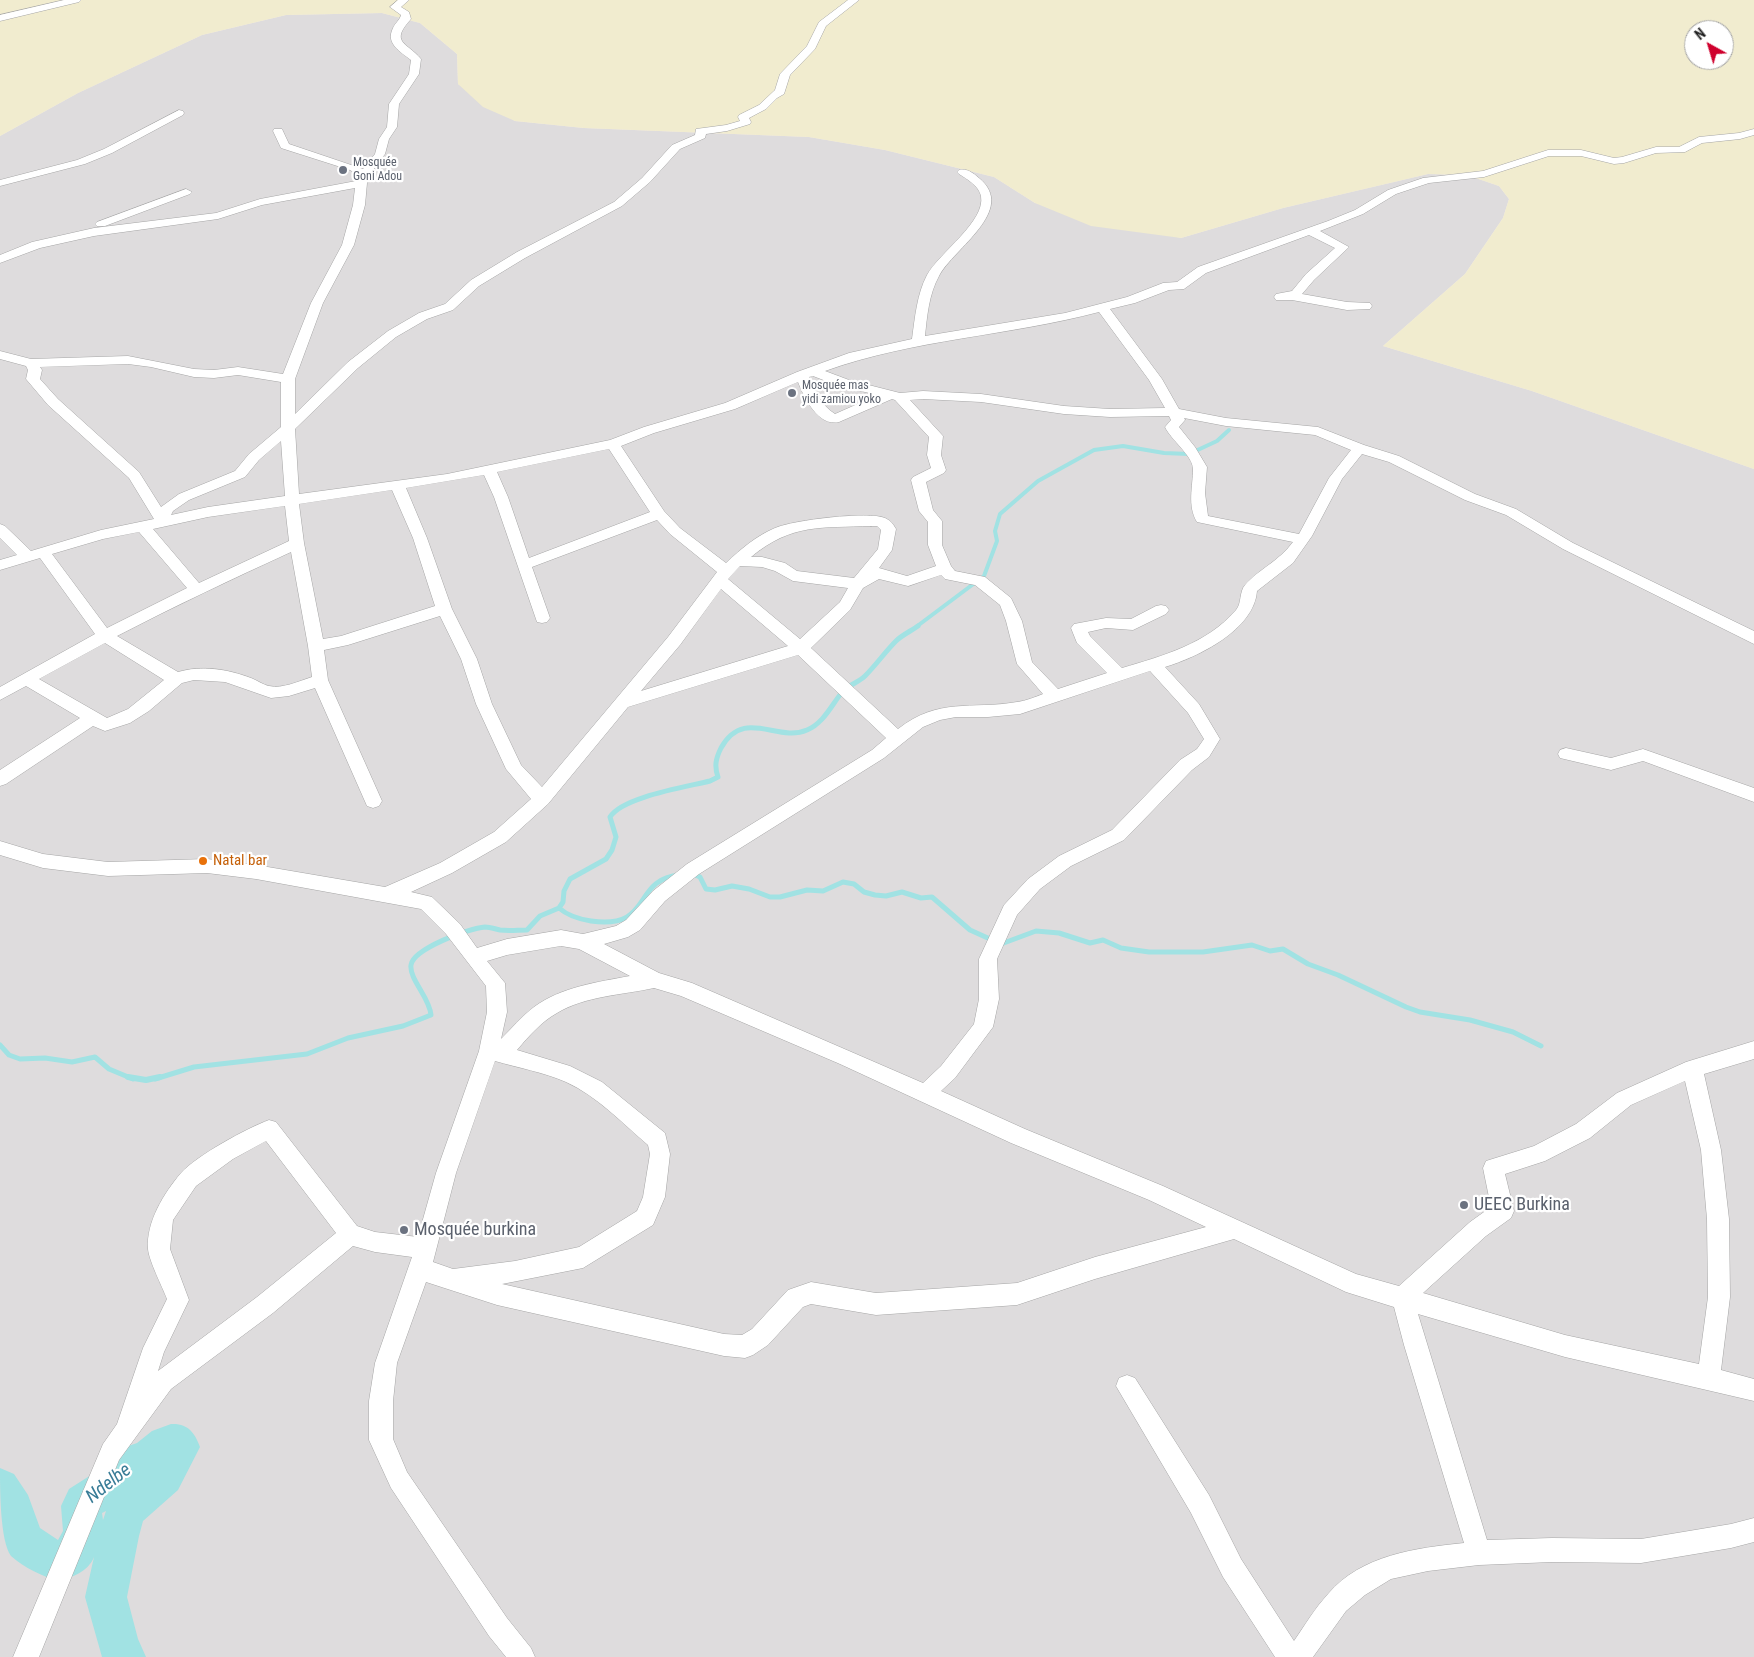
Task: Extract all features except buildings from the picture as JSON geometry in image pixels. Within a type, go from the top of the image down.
[{"type":"street","points":[[0,18],[76,0]]},
{"type":"street","points":[[373,801],[320,680],[316,646],[297,544],[292,501],[288,428],[288,379],[317,303],[348,245],[359,206],[363,179],[380,154],[384,146],[384,139],[392,127],[394,104],[414,74],[416,59],[400,47],[396,39],[396,30],[401,21],[406,19],[406,14],[395,7],[404,0]]},
{"type":"street","points":[[162,521],[167,508],[184,497],[240,474],[254,457],[288,428],[353,365],[392,334],[423,316],[449,306],[475,282],[521,255],[618,204],[646,180],[671,150],[701,136],[700,131],[727,128],[746,122],[743,117],[746,114],[763,107],[771,97],[780,92],[785,74],[804,56],[816,38],[822,24],[854,0]]},
{"type":"street","points":[[0,183],[82,162],[179,114]]},
{"type":"street","points":[[278,131],[285,146],[354,168],[363,179]]},
{"type":"street","points":[[0,565],[34,554],[162,521],[208,512],[292,501],[489,470],[612,444],[649,430],[730,406],[854,356],[918,341],[997,326],[1066,317],[1131,300],[1168,286],[1180,286],[1202,270],[1359,212],[1392,192],[1427,180],[1484,174],[1548,152],[1581,153],[1614,161],[1624,160],[1656,150],[1681,150],[1699,140],[1740,136],[1754,132]]},
{"type":"street","points":[[918,341],[924,298],[937,268],[979,222],[985,211],[987,199],[982,187],[963,172]]},
{"type":"street","points":[[0,259],[36,245],[61,239],[94,232],[218,216],[260,202],[363,179]]},
{"type":"street","points":[[61,239],[186,192]]},
{"type":"street","points":[[1310,231],[1344,247],[1286,297],[1347,306],[1366,306]]},
{"type":"street","points":[[1102,307],[1155,379],[1178,420],[1172,427],[1175,434],[1190,450],[1200,467],[1198,505],[1202,518],[1302,539]]},
{"type":"street","points":[[0,355],[31,363],[128,360],[151,363],[194,373],[214,374],[238,371],[288,379]]},
{"type":"street","points":[[31,363],[35,370],[33,379],[53,402],[134,475],[162,521]]},
{"type":"street","points":[[808,373],[895,396],[923,395],[981,398],[1064,410],[1110,413],[1172,412],[1226,422],[1318,431],[1359,448],[1394,459],[1470,497],[1511,512],[1568,546],[1754,638]]},
{"type":"street","points":[[808,373],[806,389],[818,408],[834,419],[839,419],[895,396]]},
{"type":"street","points":[[895,396],[936,436],[934,455],[939,470],[918,480],[926,510],[935,521],[935,545],[944,568],[950,575],[980,581],[1006,602],[1014,621],[1025,664],[1056,697]]},
{"type":"street","points":[[612,444],[659,514],[675,531],[727,570],[801,648],[896,738]]},
{"type":"street","points":[[583,942],[621,932],[632,925],[659,896],[693,869],[878,754],[917,723],[937,714],[956,711],[1020,708],[1092,683],[1179,657],[1219,635],[1243,612],[1249,599],[1250,589],[1288,559],[1302,539],[1336,478],[1359,448]]},
{"type":"street","points":[[489,470],[501,497],[542,618]]},
{"type":"street","points":[[397,485],[420,538],[444,608],[469,659],[484,704],[514,769],[542,799]]},
{"type":"street","points":[[524,565],[659,514]]},
{"type":"street","points":[[388,894],[446,868],[500,837],[542,799],[622,703],[674,641],[727,570],[771,535],[785,529],[810,525],[881,522],[890,529],[885,550],[858,584],[845,606],[801,648],[622,703]]},
{"type":"street","points":[[142,525],[198,591]]},
{"type":"street","points":[[0,529],[34,554],[105,636],[176,679]]},
{"type":"street","points":[[0,694],[156,609],[297,544]]},
{"type":"street","points":[[727,570],[762,562],[780,567],[793,576],[858,584],[878,573],[908,581],[944,568]]},
{"type":"street","points":[[316,646],[342,641],[444,608]]},
{"type":"street","points":[[1119,675],[1083,639],[1078,628],[1106,623],[1133,625],[1161,610]]},
{"type":"street","points":[[926,1093],[948,1072],[983,1027],[988,999],[988,959],[1010,910],[1034,884],[1065,861],[1118,835],[1186,765],[1203,753],[1212,739],[1196,711],[1152,664]]},
{"type":"street","points":[[26,679],[105,725],[115,724],[126,718],[176,679],[197,674],[228,677],[253,685],[264,691],[274,692],[320,680]]},
{"type":"street","points":[[0,779],[93,718]]},
{"type":"street","points":[[1566,754],[1611,764],[1643,755],[1754,795]]},
{"type":"street","points":[[0,848],[42,861],[108,869],[207,866],[256,872],[426,902],[463,943],[495,983],[497,1012],[494,1052],[446,1174],[422,1259],[386,1363],[381,1401],[381,1440],[403,1487],[493,1619],[522,1657]]},
{"type":"street","points":[[463,943],[507,947],[560,938],[583,942],[654,980],[685,989],[926,1093],[1018,1136],[1156,1193],[1354,1284],[1565,1346],[1754,1390]]},
{"type":"street","points":[[494,1052],[530,1022],[556,1004],[591,993],[654,980]]},
{"type":"street","points":[[1403,1297],[1478,1229],[1503,1211],[1493,1168],[1538,1154],[1583,1131],[1624,1099],[1693,1068],[1754,1050]]},
{"type":"street","points":[[449,1278],[515,1272],[583,1257],[645,1218],[654,1197],[660,1154],[658,1140],[606,1097],[574,1076],[537,1063],[494,1052]]},
{"type":"street","points":[[1693,1068],[1699,1103],[1711,1150],[1718,1218],[1719,1297],[1709,1378]]},
{"type":"street","points":[[126,1432],[154,1348],[178,1300],[159,1249],[162,1217],[189,1179],[226,1152],[269,1129],[298,1164],[350,1235],[422,1259],[449,1278],[497,1294],[724,1345],[745,1347],[760,1337],[796,1298],[811,1293],[876,1304],[1017,1294],[1095,1268],[1234,1229]]},
{"type":"street","points":[[26,1657],[111,1452],[163,1381],[265,1305],[350,1235]]},
{"type":"street","points":[[1403,1297],[1415,1345],[1479,1554]]},
{"type":"street","points":[[1127,1386],[1200,1504],[1232,1568],[1290,1657]]},
{"type":"street","points":[[1298,1657],[1337,1602],[1356,1586],[1387,1568],[1428,1559],[1479,1554],[1552,1550],[1641,1551],[1731,1536],[1754,1530]]},
{"type":"shaded area","points":[[0,0],[1754,0],[1754,469],[1532,391],[1383,346],[1465,274],[1503,218],[1509,199],[1499,186],[1467,175],[1428,174],[1283,208],[1181,238],[1091,226],[1035,203],[994,177],[885,150],[809,137],[584,128],[515,121],[483,107],[458,84],[457,54],[420,23],[382,13],[286,15],[202,35],[78,93],[0,136]]},
{"type":"shaded area","points":[[382,13],[420,23],[457,54],[458,84],[515,121],[584,128],[809,137],[885,150],[994,177],[1035,203],[1181,238],[1283,208],[1428,174],[1467,175],[1499,186],[1509,199],[1503,218],[1465,274],[1383,346],[1532,391],[1754,469],[1754,1657],[0,1657],[0,136],[78,93],[202,35],[286,15]]},
{"type":"waterway","points":[[916,627],[984,576],[997,541],[995,531],[1000,514],[1038,481],[1094,450],[1123,446],[1164,453],[1189,454],[1217,441],[1229,430]]},
{"type":"waterway","points":[[559,908],[563,902],[564,891],[570,879],[606,859],[612,850],[616,837],[610,817],[617,810],[641,798],[710,781],[718,777],[716,766],[719,752],[730,736],[740,730],[761,728],[784,733],[796,733],[813,727],[823,718],[843,691],[865,676],[898,639],[918,626]]},
{"type":"waterway","points":[[693,874],[700,877],[706,889],[715,890],[732,886],[749,889],[770,897],[780,897],[807,890],[823,891],[843,882],[854,884],[864,892],[875,895],[886,896],[902,892],[921,898],[932,897],[970,930],[1001,944],[1036,931],[1059,933],[1090,943],[1103,940],[1121,948],[1149,952],[1203,952],[1252,945],[1270,951],[1283,949],[1308,964],[1338,975],[1406,1007],[1420,1012],[1470,1020],[1513,1032],[1541,1046]]},
{"type":"waterway","points":[[559,908],[574,917],[591,921],[611,922],[625,918],[634,911],[654,885],[665,878],[680,875]]},
{"type":"waterway","points":[[155,1079],[194,1067],[307,1054],[348,1038],[403,1026],[431,1015],[427,1002],[411,970],[414,959],[421,952],[443,940],[477,928],[527,930],[540,916],[559,908]]},
{"type":"waterway","points":[[0,1045],[9,1055],[20,1059],[45,1058],[72,1062],[95,1057],[109,1069],[128,1077]]},
{"type":"waterway","points":[[128,1077],[146,1080],[160,1077]]},
{"type":"waterway","points":[[128,1077],[133,1079]]},
{"type":"waterway","name":"Ndelbe","points":[[0,1488],[14,1509],[24,1541],[51,1559],[59,1562],[74,1553],[79,1547],[84,1523],[81,1506],[83,1503],[105,1489],[127,1464],[145,1460],[171,1443],[177,1443],[181,1447],[170,1462],[164,1476],[126,1510],[119,1536],[106,1597],[119,1647],[125,1657]]},
{"type":"place","name":"Mosquée Goni Adou","points":[[343,170]]},
{"type":"place","name":"Mosquée mas yidi zamiou yoko","points":[[792,393]]},
{"type":"place","name":"Natal bar","points":[[203,861]]},
{"type":"place","name":"UEEC Burkina","points":[[1464,1205]]},
{"type":"place","name":"Mosquée burkina","points":[[404,1230]]}]
